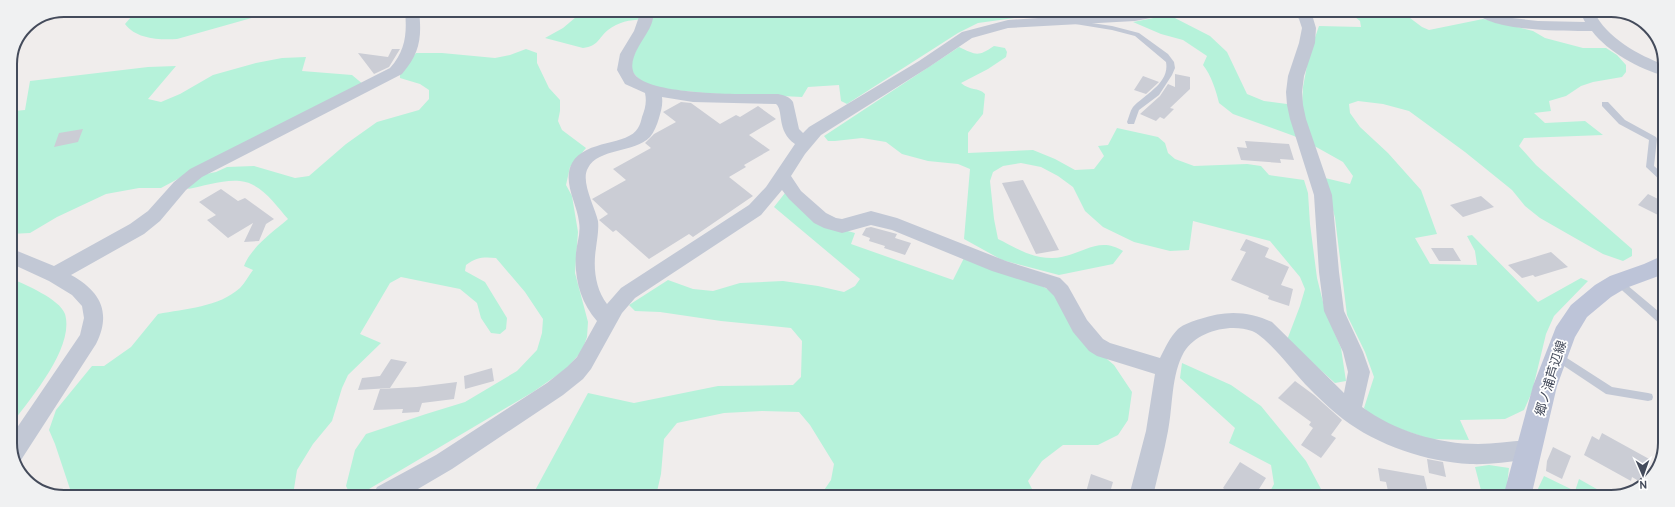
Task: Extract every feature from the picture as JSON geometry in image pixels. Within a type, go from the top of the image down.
[{"type":"main road","name":"郷ノ浦芦辺線","points":[[1519,490],[1545,386],[1564,334],[1579,311],[1603,291],[1618,282],[1658,270]]},
{"type":"street","points":[[55,275],[137,229],[154,216],[180,186],[196,173],[396,71],[405,62],[412,47],[414,24],[413,17]]},
{"type":"street","points":[[646,17],[642,30],[629,49],[625,61],[625,72],[630,80],[652,90],[691,97],[778,99],[785,102],[788,108],[789,125],[794,137],[804,142]]},
{"type":"street","points":[[395,490],[444,462],[560,385],[584,363],[615,307],[628,292],[755,210],[771,193],[804,142],[815,131],[924,64],[956,41],[968,35],[1008,24],[1135,17]]},
{"type":"street","points":[[1305,17],[1309,28],[1307,43],[1296,76],[1294,92],[1295,105],[1298,119],[1323,195],[1328,272],[1334,311],[1353,352],[1359,372],[1350,412]]},
{"type":"street","points":[[1497,17],[1530,26],[1595,26]]},
{"type":"street","points":[[1590,17],[1595,26],[1615,45],[1642,62],[1658,69]]},
{"type":"street","points":[[608,320],[600,311],[591,296],[584,272],[589,226],[577,175],[579,166],[591,156],[643,135],[655,106],[655,96],[652,90]]},
{"type":"street","points":[[782,176],[795,196],[820,218],[830,223],[842,226],[871,218],[897,225],[1000,266],[1053,283],[1061,291],[1080,326],[1096,345],[1104,350],[1167,369]]},
{"type":"street","points":[[17,258],[55,275],[86,294],[92,304],[94,314],[94,324],[89,338],[17,447]]},
{"type":"street","points":[[1142,490],[1157,432],[1167,369],[1175,350],[1185,335],[1214,323],[1230,320],[1254,323],[1265,328],[1329,393],[1350,412],[1397,437],[1425,446],[1461,453],[1530,450]]},
{"type":"lane","points":[[1061,21],[1112,28],[1136,34],[1165,56],[1170,62],[1171,68],[1168,75],[1156,94],[1136,109],[1131,122]]},
{"type":"lane","points":[[1605,104],[1622,122],[1653,140],[1650,167],[1658,174]]},
{"type":"lane","points":[[1618,282],[1658,317]]},
{"type":"lane","points":[[1556,356],[1610,390],[1648,397]]},
{"type":"green space","points":[[131,17],[255,17],[177,39],[156,39],[142,36],[130,29],[125,24]]},
{"type":"green space","points":[[576,17],[1022,17],[978,23],[958,33],[847,104],[841,101],[839,85],[808,87],[802,97],[700,93],[652,87],[637,77],[629,66],[650,20],[634,20],[618,24],[608,30],[595,44],[583,48],[545,38],[563,28]]},
{"type":"green space","points":[[1159,17],[1173,17],[1210,36],[1227,52],[1247,94],[1264,101],[1302,106],[1303,87],[1309,55],[1319,26],[1361,27],[1360,21],[1355,17],[1409,17],[1422,27],[1429,30],[1483,19],[1533,31],[1545,38],[1583,48],[1606,48],[1617,55],[1626,65],[1626,72],[1622,77],[1593,82],[1581,86],[1566,96],[1549,101],[1551,111],[1534,113],[1545,123],[1585,121],[1603,135],[1524,138],[1519,146],[1536,165],[1632,249],[1632,256],[1623,261],[1603,254],[1540,218],[1525,206],[1512,190],[1465,152],[1409,111],[1383,104],[1358,101],[1349,104],[1350,113],[1360,127],[1388,153],[1421,190],[1437,234],[1415,238],[1430,264],[1477,265],[1475,251],[1467,236],[1472,235],[1538,302],[1581,278],[1588,281],[1554,316],[1546,334],[1532,392],[1524,410],[1505,419],[1460,420],[1469,440],[1430,439],[1376,421],[1364,408],[1374,377],[1365,352],[1347,315],[1335,218],[1325,178],[1350,184],[1353,176],[1343,162],[1294,136],[1233,114],[1219,103],[1213,83],[1203,65],[1207,56],[1183,40],[1161,34],[1133,22]]},
{"type":"green space","points":[[994,46],[1005,48],[1007,52],[1006,57],[988,69],[961,83],[968,87],[980,90],[985,94],[983,114],[968,133],[968,153],[1033,150],[1055,159],[1075,170],[1094,169],[1104,156],[1098,146],[1108,145],[1117,128],[1158,137],[1165,143],[1168,153],[1175,159],[1194,166],[1247,164],[1261,166],[1269,175],[1304,180],[1308,193],[1310,224],[1317,278],[1325,310],[1341,348],[1346,381],[1335,383],[1287,340],[1305,289],[1300,277],[1270,241],[1193,221],[1189,250],[1170,251],[1134,242],[1103,227],[1085,211],[1073,187],[1058,176],[1041,167],[1021,163],[1003,166],[993,172],[990,181],[994,219],[998,239],[1024,252],[1044,258],[1062,257],[1088,248],[1105,245],[1114,246],[1123,251],[1113,264],[1059,275],[1002,260],[964,239],[970,169],[958,164],[928,161],[902,154],[886,142],[862,138],[828,141],[824,136],[959,47],[977,54]]},
{"type":"green space","points":[[526,49],[537,53],[537,63],[549,88],[560,100],[558,121],[562,130],[586,148],[570,167],[566,185],[572,196],[578,232],[575,273],[588,322],[587,337],[582,351],[566,369],[533,392],[369,489],[348,490],[346,486],[355,450],[366,434],[465,402],[517,371],[537,350],[542,333],[543,319],[525,292],[496,258],[474,260],[466,265],[465,271],[485,282],[507,318],[506,329],[500,334],[491,333],[481,318],[477,303],[460,289],[401,277],[390,283],[360,334],[381,343],[348,375],[342,388],[332,421],[313,444],[297,470],[294,490],[70,490],[49,430],[56,410],[92,366],[104,366],[131,347],[158,314],[190,309],[212,303],[232,294],[240,288],[253,270],[244,266],[252,252],[263,240],[288,219],[267,195],[255,186],[248,183],[228,181],[188,189],[191,182],[201,175],[216,172],[227,167],[254,166],[295,178],[309,176],[346,144],[377,122],[419,110],[429,99],[429,90],[420,84],[400,78],[400,73],[416,53],[442,53],[495,58],[510,55]]},
{"type":"green space","points":[[306,57],[302,71],[352,75],[364,85],[215,159],[161,188],[139,188],[106,194],[57,217],[30,233],[17,234],[17,111],[25,110],[30,81],[148,67],[176,66],[148,99],[161,102],[180,94],[213,75],[256,63],[282,58]]},
{"type":"green space","points":[[785,193],[818,223],[855,233],[851,244],[953,280],[964,258],[1036,283],[1051,291],[1101,354],[1114,365],[1132,392],[1128,420],[1118,435],[1098,445],[1063,445],[1042,461],[1028,481],[1032,490],[824,490],[831,480],[834,464],[810,425],[799,412],[762,411],[724,413],[677,423],[664,439],[661,474],[657,490],[535,490],[588,393],[634,403],[718,386],[793,385],[801,377],[802,341],[791,328],[721,321],[660,312],[635,311],[629,305],[668,280],[693,289],[713,291],[740,283],[783,281],[818,286],[844,292],[855,286],[860,279],[774,207]]},
{"type":"green space","points":[[17,281],[49,298],[62,308],[65,314],[66,328],[63,342],[57,358],[38,388],[17,416]]},
{"type":"green space","points":[[1182,363],[1231,385],[1261,406],[1306,461],[1321,490],[1271,490],[1274,484],[1271,465],[1229,443],[1235,428],[1180,378]]},
{"type":"green space","points":[[1489,465],[1509,468],[1506,490],[1481,490],[1475,467]]},
{"type":"green space","points":[[1544,476],[1573,490],[1537,490]]},
{"type":"green space","points":[[1579,479],[1599,490],[1575,490]]},
{"type":"building","points":[[392,49],[400,49],[389,67],[374,74],[358,53],[388,57]]},
{"type":"building","points":[[1175,74],[1190,77],[1190,89],[1170,108],[1174,109],[1164,119],[1160,117],[1156,121],[1140,114],[1160,96],[1168,84],[1175,87]]},
{"type":"building","points":[[1143,76],[1159,82],[1146,94],[1134,90]]},
{"type":"building","points":[[681,102],[691,103],[720,124],[736,115],[740,117],[758,106],[776,119],[749,135],[770,150],[744,165],[746,167],[729,177],[753,196],[693,237],[689,234],[649,259],[616,230],[613,232],[599,220],[608,214],[592,199],[626,180],[613,169],[651,148],[645,143],[654,134],[676,122],[663,112]]},
{"type":"building","points":[[83,129],[78,142],[54,147],[59,133]]},
{"type":"building","points":[[1245,141],[1289,144],[1294,160],[1280,159],[1281,163],[1241,160],[1237,147],[1247,148]]},
{"type":"building","points":[[1023,180],[1059,250],[1036,254],[1002,183]]},
{"type":"building","points":[[221,189],[238,201],[245,198],[274,219],[266,224],[259,241],[244,242],[253,223],[228,238],[207,220],[216,215],[199,202]]},
{"type":"building","points":[[1648,194],[1658,199],[1658,215],[1638,205]]},
{"type":"building","points":[[1481,196],[1494,207],[1463,217],[1450,205]]},
{"type":"building","points":[[871,227],[897,234],[895,238],[911,243],[905,255],[869,241],[870,238],[862,235],[866,228]]},
{"type":"building","points":[[1246,239],[1269,248],[1265,257],[1289,267],[1281,285],[1293,289],[1289,306],[1268,299],[1269,296],[1231,280],[1246,252],[1240,250]]},
{"type":"building","points":[[1431,248],[1453,248],[1461,261],[1439,261]]},
{"type":"building","points":[[1551,252],[1568,267],[1535,277],[1533,275],[1522,278],[1508,265]]},
{"type":"building","points":[[391,359],[407,362],[390,388],[358,390],[362,378],[380,376]]},
{"type":"building","points":[[492,368],[494,381],[465,389],[464,376]]},
{"type":"building","points":[[1295,381],[1314,395],[1342,420],[1331,435],[1336,438],[1321,458],[1301,445],[1313,428],[1309,425],[1311,422],[1278,398]]},
{"type":"building","points":[[457,382],[454,399],[422,403],[419,412],[402,413],[403,409],[373,410],[380,389],[417,387]]},
{"type":"building","points":[[1602,433],[1651,460],[1645,475],[1638,481],[1632,477],[1631,481],[1584,455],[1592,436],[1599,440]]},
{"type":"building","points":[[1553,447],[1571,456],[1562,479],[1546,471],[1547,461]]},
{"type":"building","points":[[1427,459],[1443,462],[1446,477],[1429,473]]},
{"type":"building","points":[[1240,462],[1266,478],[1258,490],[1226,490],[1223,488]]},
{"type":"building","points":[[1378,468],[1424,476],[1427,490],[1388,490],[1386,482],[1380,481]]},
{"type":"building","points":[[1091,474],[1113,482],[1111,490],[1087,490]]}]
